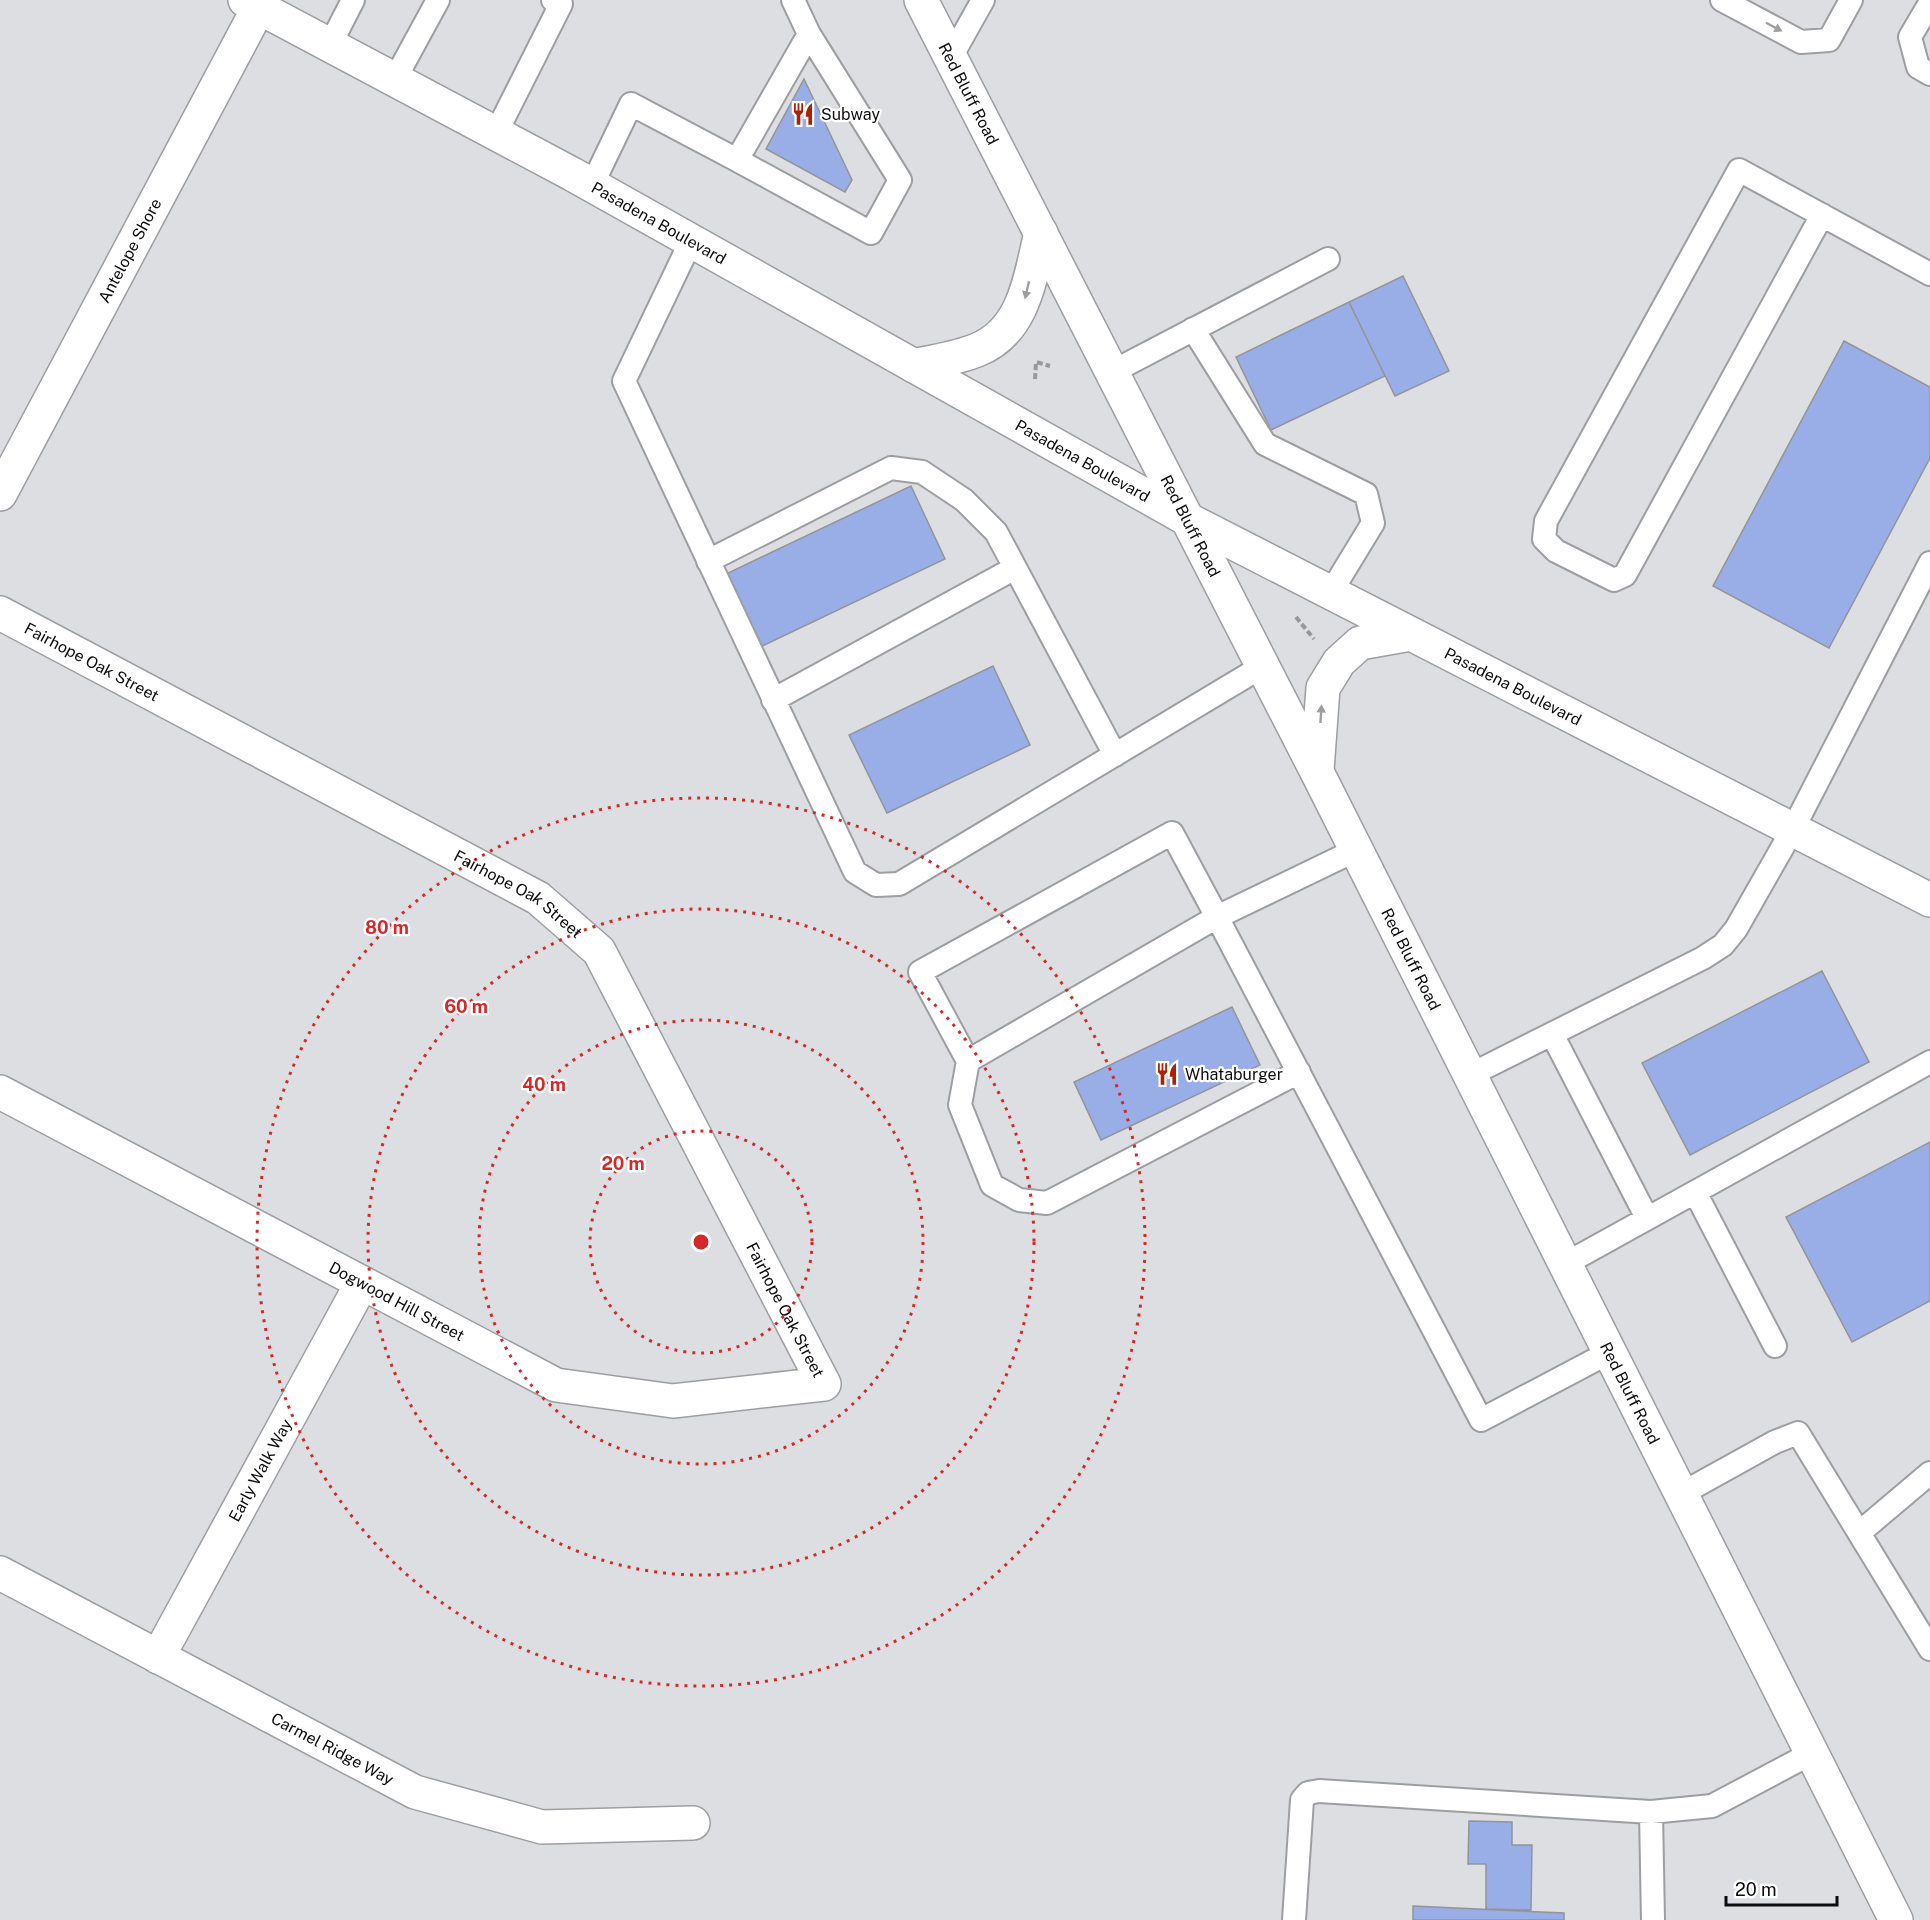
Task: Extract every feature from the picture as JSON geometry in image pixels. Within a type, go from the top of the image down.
[{"type":"main road","name":"Red Bluff Road","points":[[921,0],[1317,772],[1896,1920]]},
{"type":"main road","name":"Pasadena Boulevard","points":[[252,4],[592,185],[1187,519],[1930,900]]},
{"type":"main road","name":"Antelope Shore","points":[[0,494],[252,4]]},
{"type":"main road","points":[[914,366],[978,350],[1005,332],[1025,300],[1041,233]]},
{"type":"main road","name":"Fairhope Oak Street","points":[[0,613],[538,898],[599,951],[824,1384]]},
{"type":"main road","points":[[1317,772],[1323,688],[1339,662],[1360,643],[1411,633]]},
{"type":"main road","name":"Dogwood Hill Street","points":[[0,1092],[556,1385],[673,1401],[824,1384]]},
{"type":"main road","name":"Early Walk Way","points":[[158,1657],[362,1282]]},
{"type":"main road","name":"Carmel Ridge Way","points":[[0,1573],[415,1792],[542,1827],[693,1822]]},
{"type":"lane","points":[[330,45],[353,0]]},
{"type":"lane","points":[[395,80],[438,0]]},
{"type":"lane","points":[[496,133],[561,4],[553,0]]},
{"type":"lane","points":[[592,185],[631,104],[871,233],[900,180],[809,34],[793,0]]},
{"type":"lane","points":[[951,57],[983,0]]},
{"type":"lane","points":[[1722,0],[1801,42],[1829,40],[1851,0]]},
{"type":"lane","points":[[1930,3],[1910,37],[1918,67],[1930,75]]},
{"type":"lane","points":[[737,160],[809,34]]},
{"type":"lane","points":[[1822,215],[1625,575],[1614,580],[1556,551],[1544,539],[1546,521],[1739,170],[1822,215],[1930,274]]},
{"type":"lane","points":[[691,241],[624,381],[855,872],[876,885],[899,884],[1263,666]]},
{"type":"lane","points":[[1112,372],[1328,259]]},
{"type":"lane","points":[[1193,329],[1265,444],[1366,494],[1373,523],[1331,592]]},
{"type":"lane","points":[[708,561],[891,468],[922,472],[964,500],[996,532],[1115,755]]},
{"type":"lane","points":[[1470,1075],[1703,958],[1723,945],[1736,929],[1793,830],[1930,563]]},
{"type":"lane","points":[[773,700],[1015,568]]},
{"type":"lane","points":[[1299,1072],[1047,1203],[1019,1200],[992,1185],[960,1105],[968,1061],[920,972],[1172,833],[1299,1072],[1481,1420],[1610,1352]]},
{"type":"lane","points":[[968,1061],[1217,917],[1356,850]]},
{"type":"lane","points":[[1552,1034],[1647,1218]]},
{"type":"lane","points":[[1565,1264],[1930,1062]]},
{"type":"lane","points":[[1695,1192],[1775,1346]]},
{"type":"lane","points":[[1681,1494],[1775,1442],[1798,1433],[1930,1649]]},
{"type":"lane","points":[[1859,1533],[1930,1473]]},
{"type":"lane","points":[[1294,1920],[1302,1800],[1308,1793],[1319,1791],[1651,1812],[1712,1806],[1812,1752]]},
{"type":"lane","points":[[1651,1812],[1653,1920]]},
{"type":"path","points":[[1035,379],[1036,362],[1050,366]]},
{"type":"path","points":[[1290,610],[1320,647]]},
{"type":"building","name":"Subway","points":[[804,79],[852,180],[845,192],[766,149]]},
{"type":"building","points":[[1403,276],[1449,371],[1395,396],[1349,302]]},
{"type":"building","points":[[1349,302],[1385,376],[1271,430],[1236,357]]},
{"type":"building","points":[[1844,341],[1930,387],[1930,458],[1829,648],[1713,586]]},
{"type":"building","points":[[911,486],[945,559],[760,647],[726,574]]},
{"type":"building","points":[[993,666],[1030,745],[887,813],[849,735]]},
{"type":"building","points":[[1822,971],[1869,1062],[1690,1155],[1642,1063]]},
{"type":"building","name":"Whataburger","points":[[1232,1007],[1260,1065],[1101,1140],[1074,1082]]},
{"type":"building","points":[[1930,1142],[1930,1301],[1852,1342],[1786,1217]]},
{"type":"building","points":[[1469,1821],[1512,1822],[1512,1845],[1532,1845],[1531,1910],[1486,1909],[1486,1864],[1468,1864]]},
{"type":"building","points":[[1413,1906],[1564,1913],[1564,1920],[1413,1920]]},
{"type":"place","name":"Subway","points":[[803,114]]},
{"type":"place","name":"Whataburger","points":[[1167,1074]]}]
